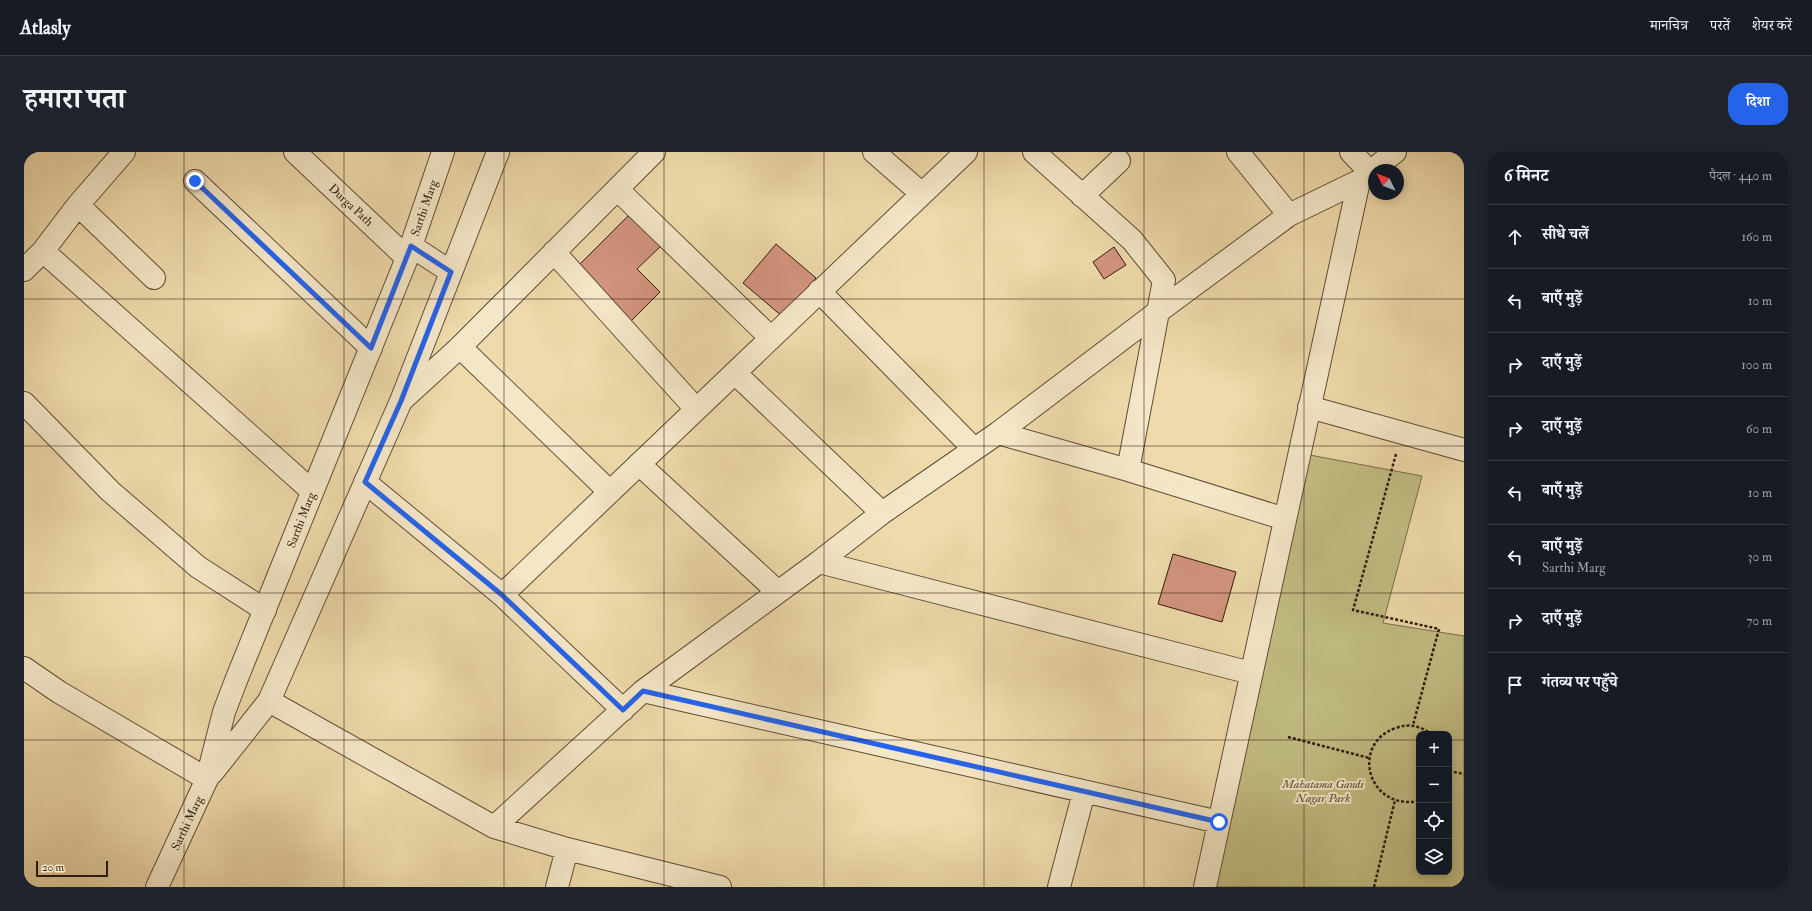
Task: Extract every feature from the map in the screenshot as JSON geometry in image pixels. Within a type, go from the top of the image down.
[{"type":"street","points":[[24,270],[43,251],[78,205],[124,152]]},
{"type":"street","name":"Durga Path","points":[[295,152],[409,252],[451,272]]},
{"type":"street","name":"Sarthi Marg","points":[[159,886],[207,778],[224,712],[409,252],[443,152]]},
{"type":"street","points":[[24,668],[59,692],[207,778],[269,701],[401,401],[498,152]]},
{"type":"street","points":[[401,401],[460,347],[654,152]]},
{"type":"street","points":[[874,152],[922,194]]},
{"type":"street","points":[[502,595],[966,152]]},
{"type":"street","points":[[1034,152],[1132,240],[1164,280],[1128,470]]},
{"type":"street","points":[[1238,152],[1289,215]]},
{"type":"street","points":[[1204,887],[1309,407],[1364,177],[1351,152]]},
{"type":"street","points":[[494,827],[643,691],[819,562],[882,513],[998,433],[1289,215],[1364,177],[1395,152]]},
{"type":"street","points":[[1082,196],[1119,161]]},
{"type":"street","points":[[195,181],[371,348]]},
{"type":"street","points":[[617,189],[771,338]]},
{"type":"street","points":[[78,205],[154,278]]},
{"type":"street","points":[[43,251],[312,491]]},
{"type":"street","points":[[554,252],[696,409]]},
{"type":"street","points":[[819,291],[974,449]]},
{"type":"street","points":[[460,347],[610,492]]},
{"type":"street","points":[[735,373],[882,513]]},
{"type":"street","points":[[24,403],[110,491],[198,567],[265,610]]},
{"type":"street","points":[[1309,407],[1464,450]]},
{"type":"street","points":[[998,433],[1128,470],[1285,519]]},
{"type":"street","points":[[639,464],[778,592]]},
{"type":"street","points":[[365,482],[502,595],[623,710]]},
{"type":"street","points":[[819,562],[1251,673]]},
{"type":"street","points":[[643,691],[1219,822]]},
{"type":"street","points":[[269,701],[494,827],[567,849],[720,887]]},
{"type":"street","points":[[1059,887],[1084,792]]},
{"type":"street","points":[[557,887],[567,849]]},
{"type":"path","points":[[1402,433],[1353,610],[1439,629],[1413,725]]},
{"type":"path","points":[[1416,802],[1408,803],[1395,800],[1383,794],[1374,784],[1370,772],[1369,758],[1380,737],[1390,730],[1402,726],[1413,725],[1425,731]]},
{"type":"path","points":[[1288,737],[1369,758]]},
{"type":"path","points":[[1452,772],[1464,774]]},
{"type":"path","points":[[1374,887],[1395,800]]},
{"type":"green space","name":"Mahatama Gandi Nagar Park","points":[[1299,453],[1422,476],[1383,623],[1464,636],[1464,876],[1460,887],[1205,887]]},
{"type":"building","points":[[629,215],[661,246],[637,269],[660,292],[631,321],[577,267]]},
{"type":"building","points":[[776,244],[816,278],[783,317],[743,283]]},
{"type":"building","points":[[1114,247],[1126,265],[1104,279],[1093,262]]},
{"type":"building","points":[[1173,554],[1236,572],[1222,622],[1158,604]]},
{"type":"route","points":[[195,181],[371,348],[411,246],[451,272],[401,401],[365,482],[502,595],[623,710],[643,691],[1219,822]]}]
